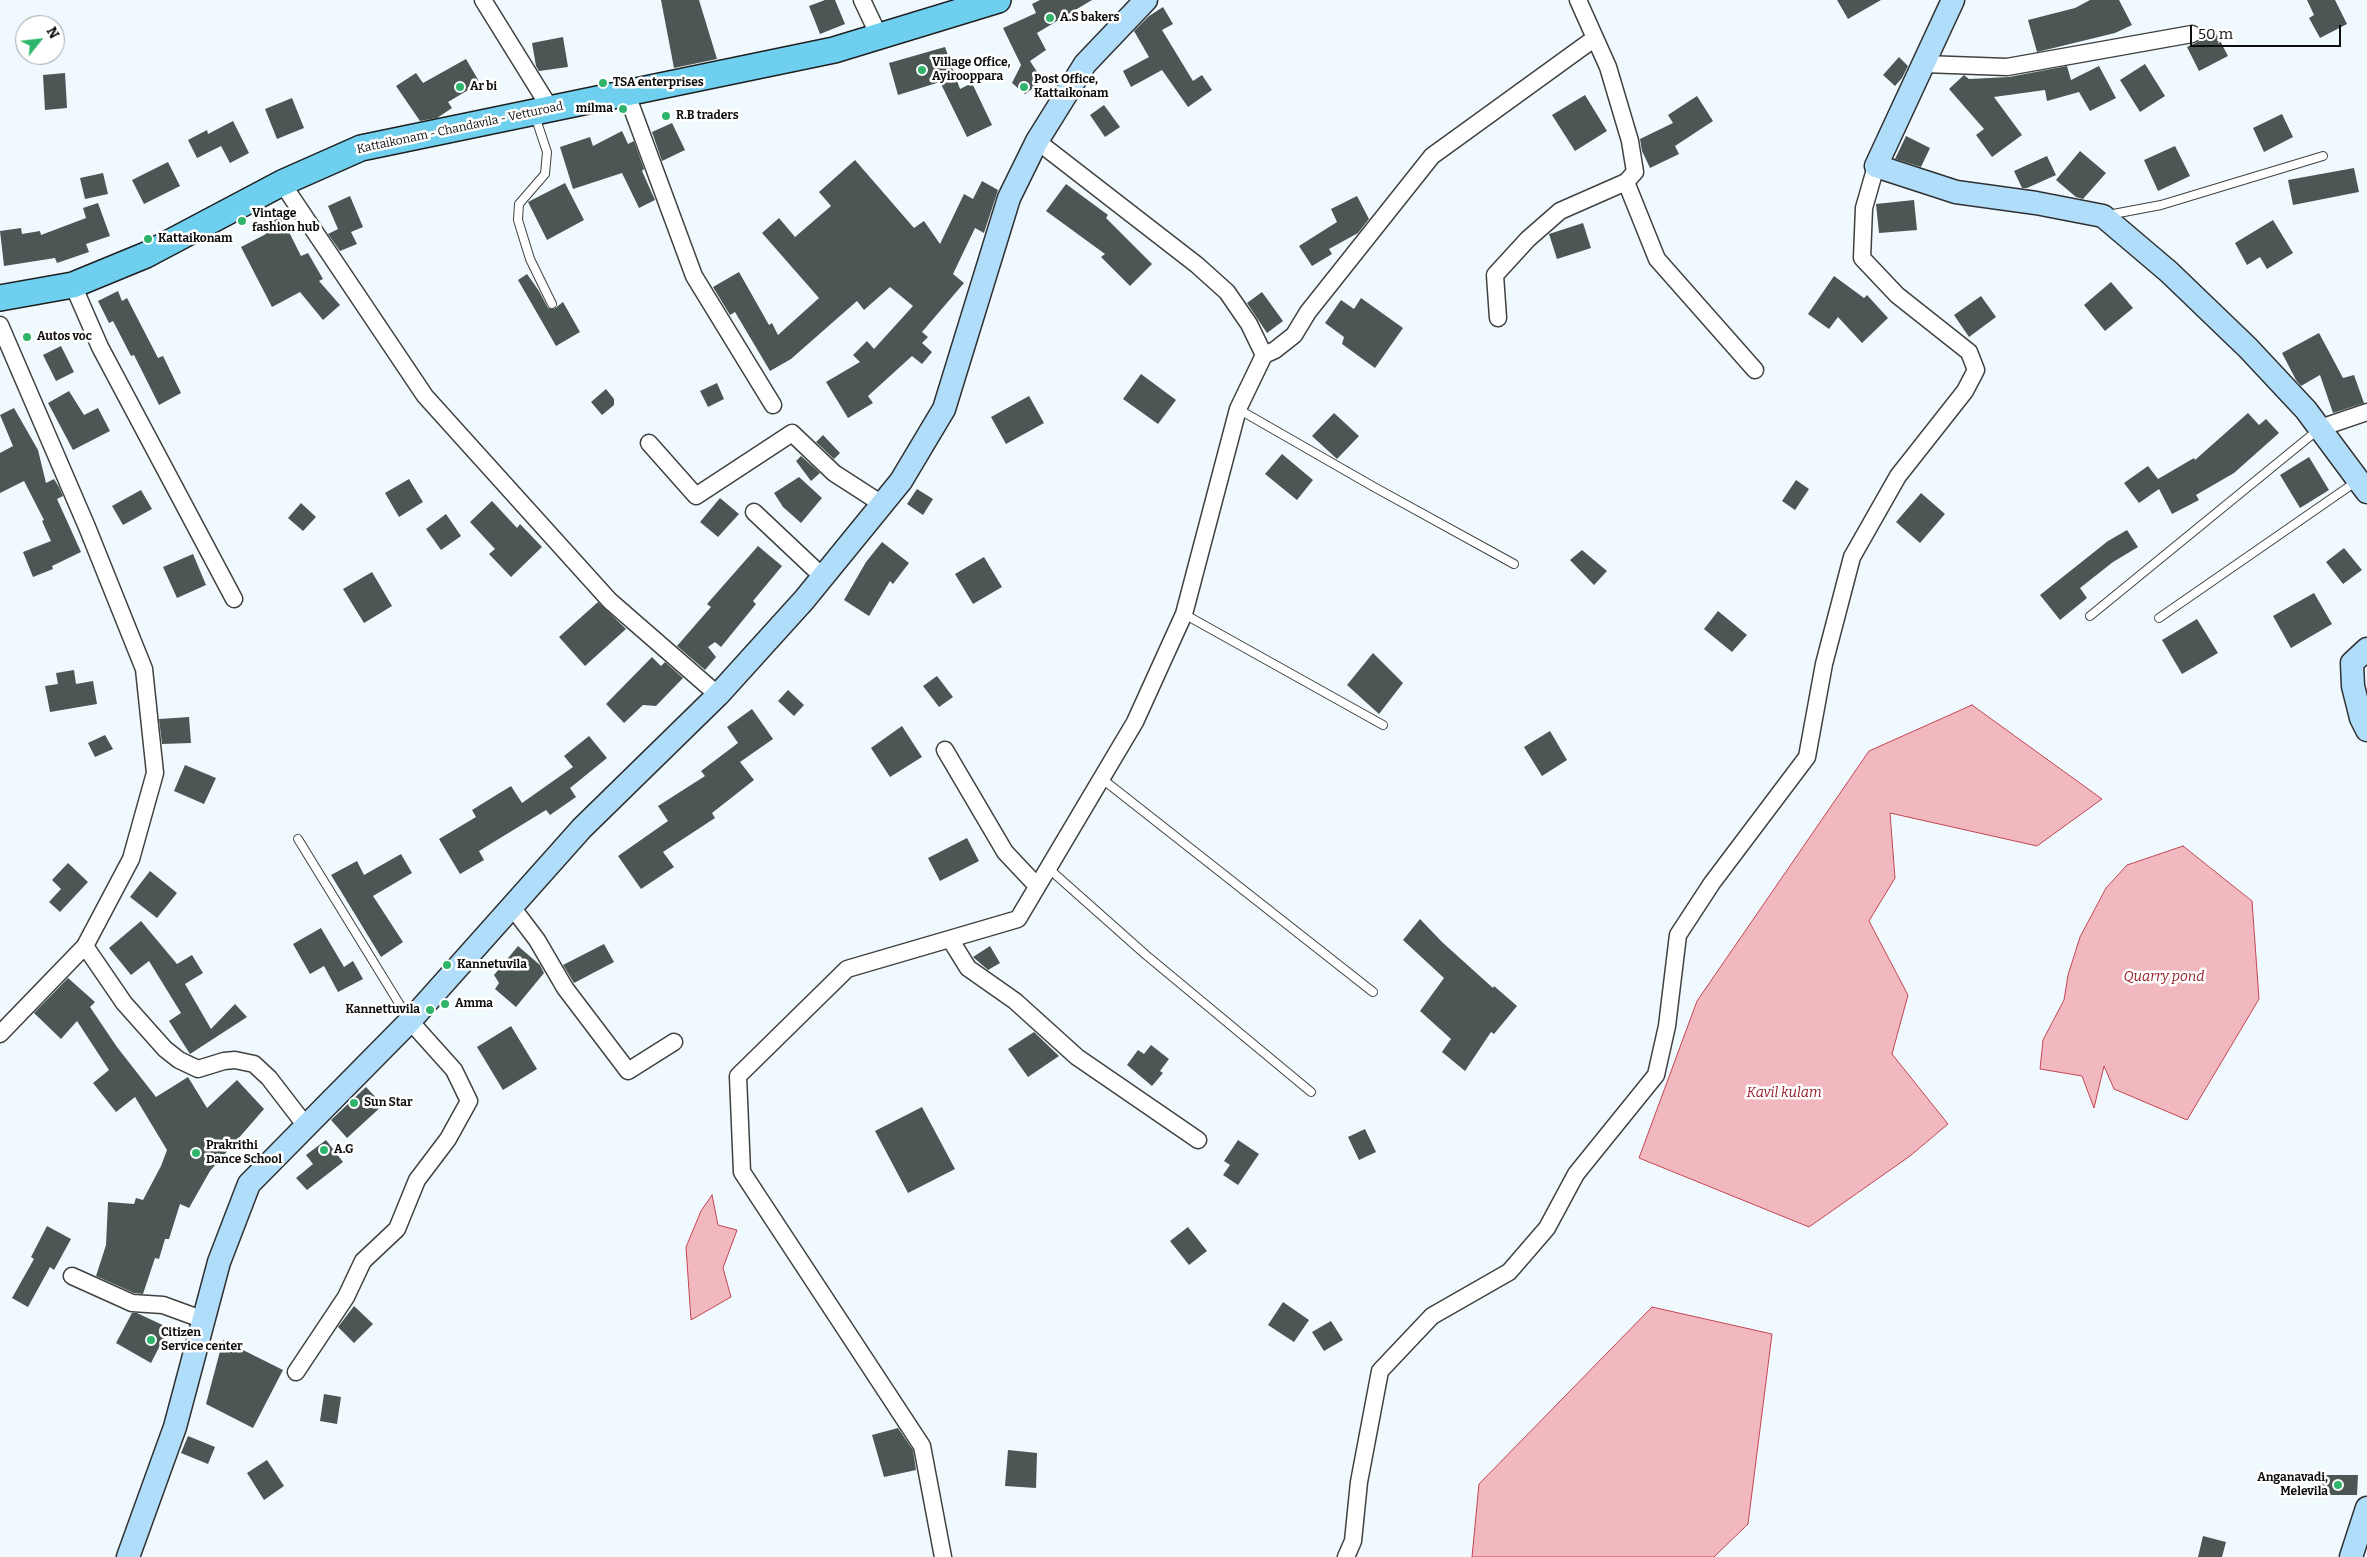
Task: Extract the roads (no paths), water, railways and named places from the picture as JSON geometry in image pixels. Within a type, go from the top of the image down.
[{"type":"main road","name":"Kattaikonam - Chandavila - Vetturoad","points":[[0,298],[73,285],[146,255],[282,183],[361,148],[834,50],[998,0]]},
{"type":"main road","points":[[128,1557],[175,1427],[219,1262],[249,1184],[410,1021],[582,828],[718,695],[823,577],[901,480],[944,409],[1009,198],[1037,140],[1085,64],[1146,0]]},
{"type":"main road","points":[[1953,0],[1954,2],[1876,166],[1956,192],[2104,216],[2201,301],[2248,348],[2320,428],[2363,486]]},
{"type":"main road","points":[[2367,649],[2352,663],[2353,686],[2361,718],[2367,730]]},
{"type":"main road","points":[[2351,1557],[2367,1508]]},
{"type":"street","points":[[484,0],[542,110]]},
{"type":"street","points":[[862,0],[879,36]]},
{"type":"street","points":[[1498,318],[1495,275],[1528,239],[1560,211],[1626,182],[1634,172],[1630,141],[1608,67],[1578,0]]},
{"type":"street","points":[[1924,64],[2007,67],[2192,34]]},
{"type":"street","points":[[943,1557],[922,1446],[742,1172],[738,1076],[847,969],[1018,919],[1135,722],[1184,614],[1238,409],[1264,355],[1275,350],[1294,334],[1308,312],[1432,156],[1595,38]]},
{"type":"street","points":[[626,92],[694,276],[773,405]]},
{"type":"street","points":[[1037,140],[1197,265],[1227,292],[1249,324],[1264,355]]},
{"type":"street","points":[[1346,1557],[1354,1541],[1359,1482],[1380,1371],[1432,1316],[1509,1272],[1547,1228],[1576,1174],[1656,1075],[1667,1026],[1678,935],[1712,883],[1807,757],[1824,664],[1852,557],[1898,476],[1965,391],[1976,370],[1969,352],[1897,295],[1862,258],[1864,208],[1876,166]]},
{"type":"street","points":[[1626,182],[1657,259],[1755,370]]},
{"type":"street","points":[[282,183],[425,396],[610,600],[718,695]]},
{"type":"street","points":[[73,285],[100,347],[234,599]]},
{"type":"street","points":[[0,326],[87,527],[144,669],[155,774],[130,860],[85,946],[0,1034]]},
{"type":"street","points":[[2320,428],[2367,412]]},
{"type":"street","points":[[649,443],[696,496],[792,433],[834,473],[882,504]]},
{"type":"street","points":[[754,512],[823,577]]},
{"type":"street","points":[[945,750],[1005,852],[1037,886]]},
{"type":"street","points":[[512,906],[537,940],[564,988],[628,1071],[674,1042]]},
{"type":"street","points":[[950,939],[968,968],[1015,1001],[1077,1057],[1198,1140]]},
{"type":"street","points":[[85,946],[124,1003],[165,1049],[179,1060],[198,1069],[224,1061],[235,1060],[254,1064],[269,1078],[306,1126]]},
{"type":"street","points":[[296,1372],[346,1297],[363,1261],[397,1229],[417,1180],[448,1139],[469,1101],[454,1070],[410,1021]]},
{"type":"street","points":[[72,1276],[132,1303],[163,1304],[204,1320]]},
{"type":"lane","points":[[542,110],[547,152],[545,174],[519,204],[518,220],[530,259],[552,304]]},
{"type":"lane","points":[[2104,216],[2161,205],[2323,156]]},
{"type":"lane","points":[[1238,409],[1514,564]]},
{"type":"lane","points":[[2090,616],[2320,428]]},
{"type":"lane","points":[[2159,618],[2363,486]]},
{"type":"lane","points":[[1184,614],[1383,725]]},
{"type":"lane","points":[[1101,778],[1373,992]]},
{"type":"lane","points":[[298,839],[410,1021]]},
{"type":"lane","points":[[1048,868],[1146,955],[1311,1092]]},
{"type":"water","name":"Kavil kulam","points":[[1972,705],[2102,799],[2037,846],[1890,813],[1895,878],[1869,921],[1908,995],[1892,1054],[1948,1124],[1910,1156],[1809,1227],[1639,1158],[1697,1001],[1869,751]]},
{"type":"water","name":"Quarry pond","points":[[2183,846],[2252,901],[2259,999],[2187,1120],[2114,1089],[2104,1066],[2094,1108],[2082,1076],[2040,1069],[2043,1040],[2064,1000],[2068,975],[2080,937],[2106,888],[2127,865]]},
{"type":"water","points":[[712,1195],[718,1225],[737,1230],[723,1268],[731,1297],[691,1320],[686,1247],[701,1211]]},
{"type":"water","points":[[1652,1307],[1772,1334],[1748,1524],[1714,1557],[1472,1557],[1479,1484]]},
{"type":"place","name":"A.S bakers","points":[[1050,18]]},
{"type":"place","name":"Village Office, Ayirooppara","points":[[922,70]]},
{"type":"place","name":"TSA enterprises","points":[[603,83]]},
{"type":"place","name":"Ar bi","points":[[460,87]]},
{"type":"place","name":"Post Office, Kattaikonam","points":[[1024,87]]},
{"type":"place","name":"milma","points":[[623,109]]},
{"type":"place","name":"R.B traders","points":[[666,116]]},
{"type":"place","name":"Vintage fashion hub","points":[[242,221]]},
{"type":"place","name":"Kattaikonam","points":[[148,239]]},
{"type":"place","name":"Autos voc","points":[[27,337]]},
{"type":"place","name":"Kannetuvila","points":[[447,965]]},
{"type":"place","name":"Amma","points":[[445,1004]]},
{"type":"place","name":"Kannettuvila","points":[[430,1010]]},
{"type":"place","name":"Sun Star","points":[[354,1103]]},
{"type":"place","name":"A.G","points":[[324,1150]]},
{"type":"place","name":"Prakrithi Dance School","points":[[196,1153]]},
{"type":"place","name":"Citizen Service center","points":[[151,1340]]},
{"type":"place","name":"Anganavadi, Melevila","points":[[2338,1485]]}]
